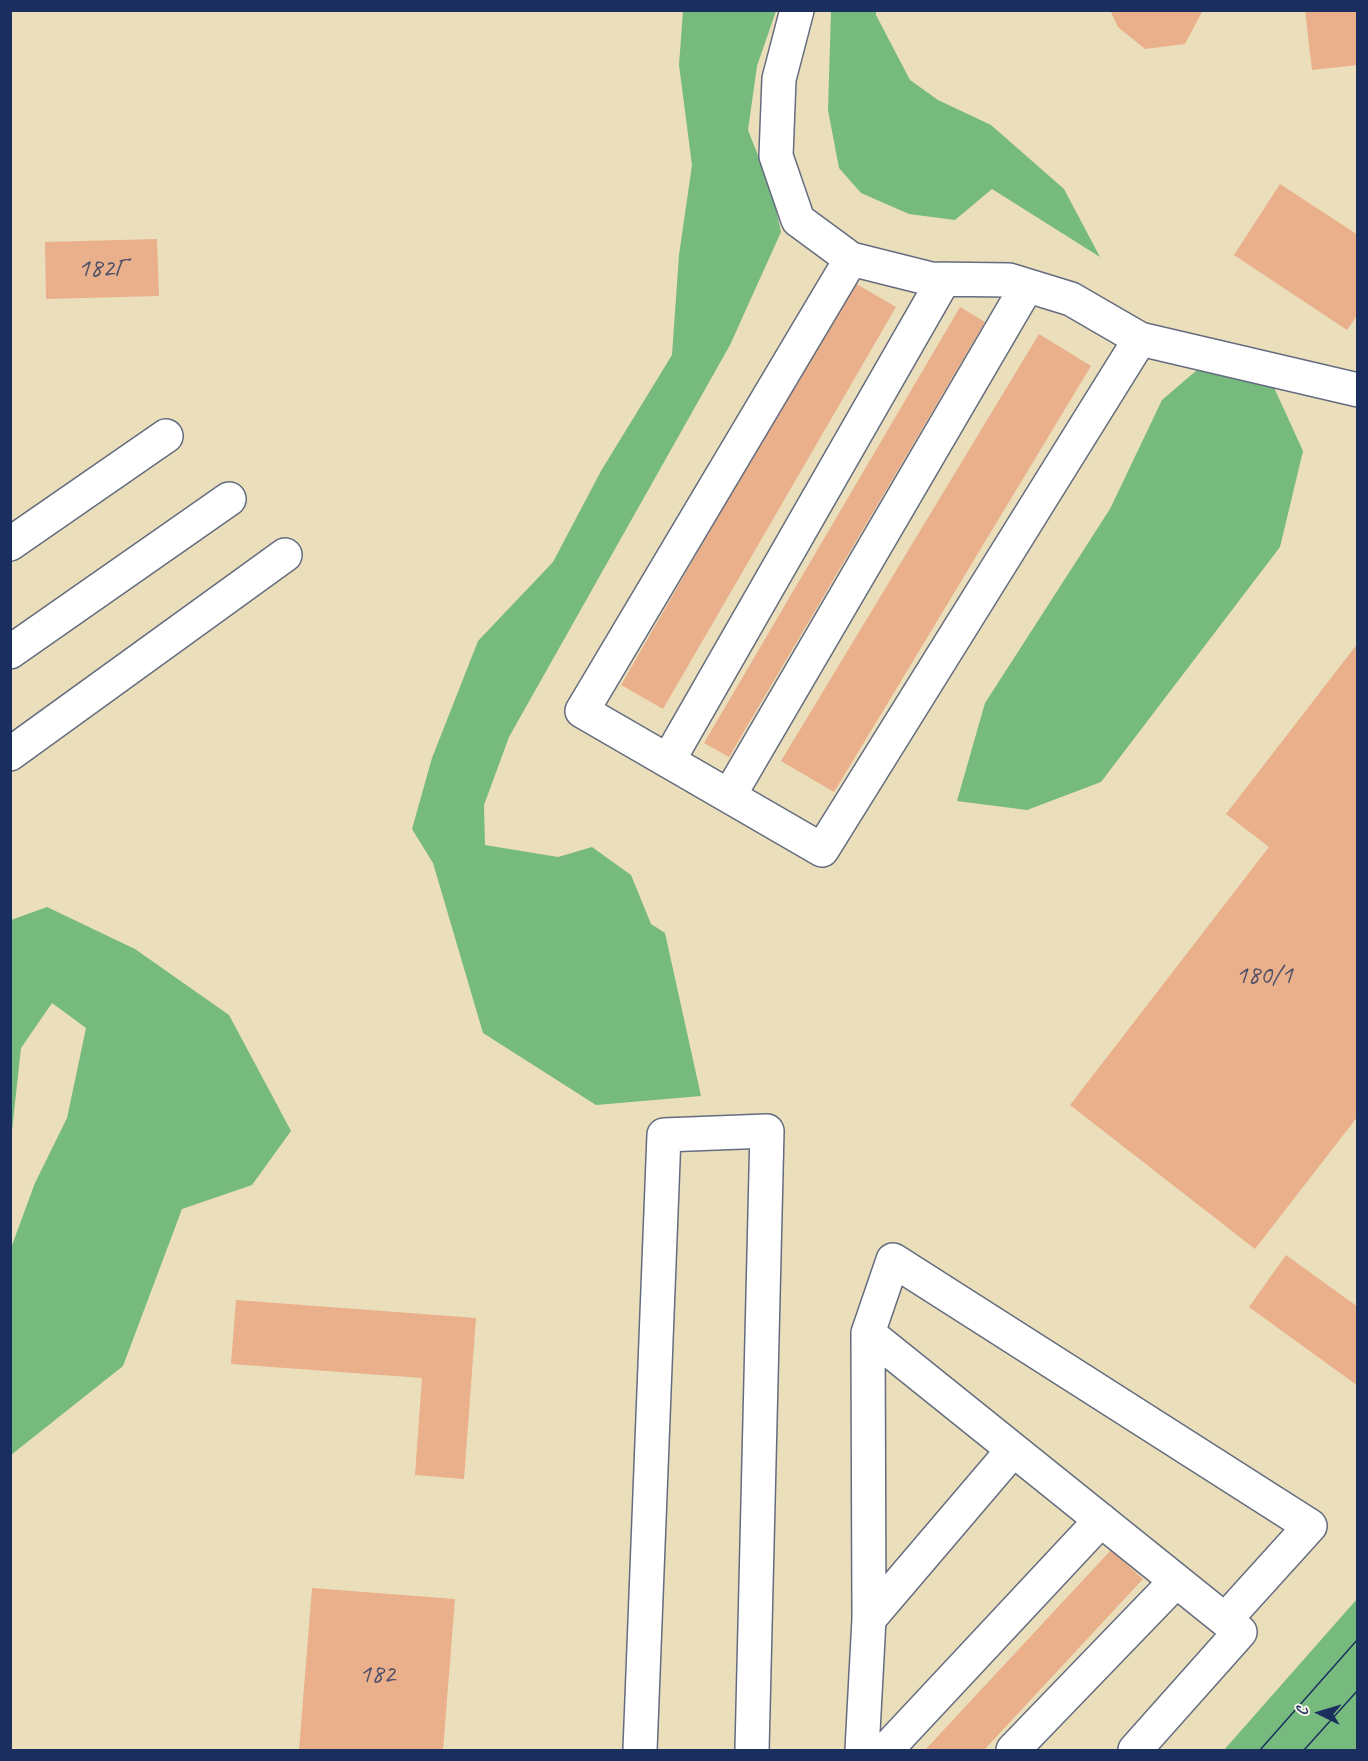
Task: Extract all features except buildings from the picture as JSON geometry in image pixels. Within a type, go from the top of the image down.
[{"type":"lane","points":[[797,10],[778,79],[776,156],[798,220],[851,259],[931,279],[1009,280],[1071,299],[1140,339],[1358,390]]},
{"type":"lane","points":[[851,259],[582,711],[822,850],[1140,339]]},
{"type":"lane","points":[[668,760],[944,279]]},
{"type":"lane","points":[[729,796],[1027,286]]},
{"type":"lane","points":[[10,544],[166,436]]},
{"type":"lane","points":[[10,652],[229,499]]},
{"type":"lane","points":[[10,754],[285,555]]},
{"type":"lane","points":[[640,1750],[664,1135],[767,1131],[752,1750]]},
{"type":"lane","points":[[862,1750],[869,1619],[868,1333],[893,1260],[1310,1526],[1225,1620]]},
{"type":"lane","points":[[868,1333],[1240,1632],[1135,1750]]},
{"type":"lane","points":[[869,1619],[1013,1450]]},
{"type":"lane","points":[[886,1750],[1101,1520]]},
{"type":"lane","points":[[1013,1750],[1176,1581]]},
{"type":"green space","points":[[683,11],[776,11],[757,66],[748,130],[772,191],[781,232],[730,345],[509,737],[484,805],[485,845],[558,857],[592,847],[631,875],[651,924],[665,933],[701,1096],[596,1105],[483,1033],[433,863],[412,829],[432,758],[478,641],[553,562],[601,471],[672,355],[679,255],[692,165],[679,65]]},
{"type":"green space","points":[[831,11],[876,11],[910,80],[938,100],[991,125],[1064,189],[1100,257],[992,189],[955,220],[909,214],[861,193],[839,168],[828,110]]},
{"type":"green space","points":[[1197,370],[1271,381],[1303,451],[1280,547],[1101,782],[1027,810],[957,801],[985,703],[1110,509],[1162,400]]},
{"type":"green space","points":[[47,907],[135,949],[229,1015],[291,1131],[252,1185],[182,1209],[123,1366],[11,1455],[11,1248],[35,1183],[67,1118],[86,1028],[52,1003],[21,1048],[11,1140],[11,920]]},
{"type":"green space","points":[[1357,1599],[1357,1750],[1224,1750]]},
{"type":"tram line","points":[[1260,1750],[1358,1639]]},
{"type":"tram line","points":[[1304,1750],[1358,1690]]}]
